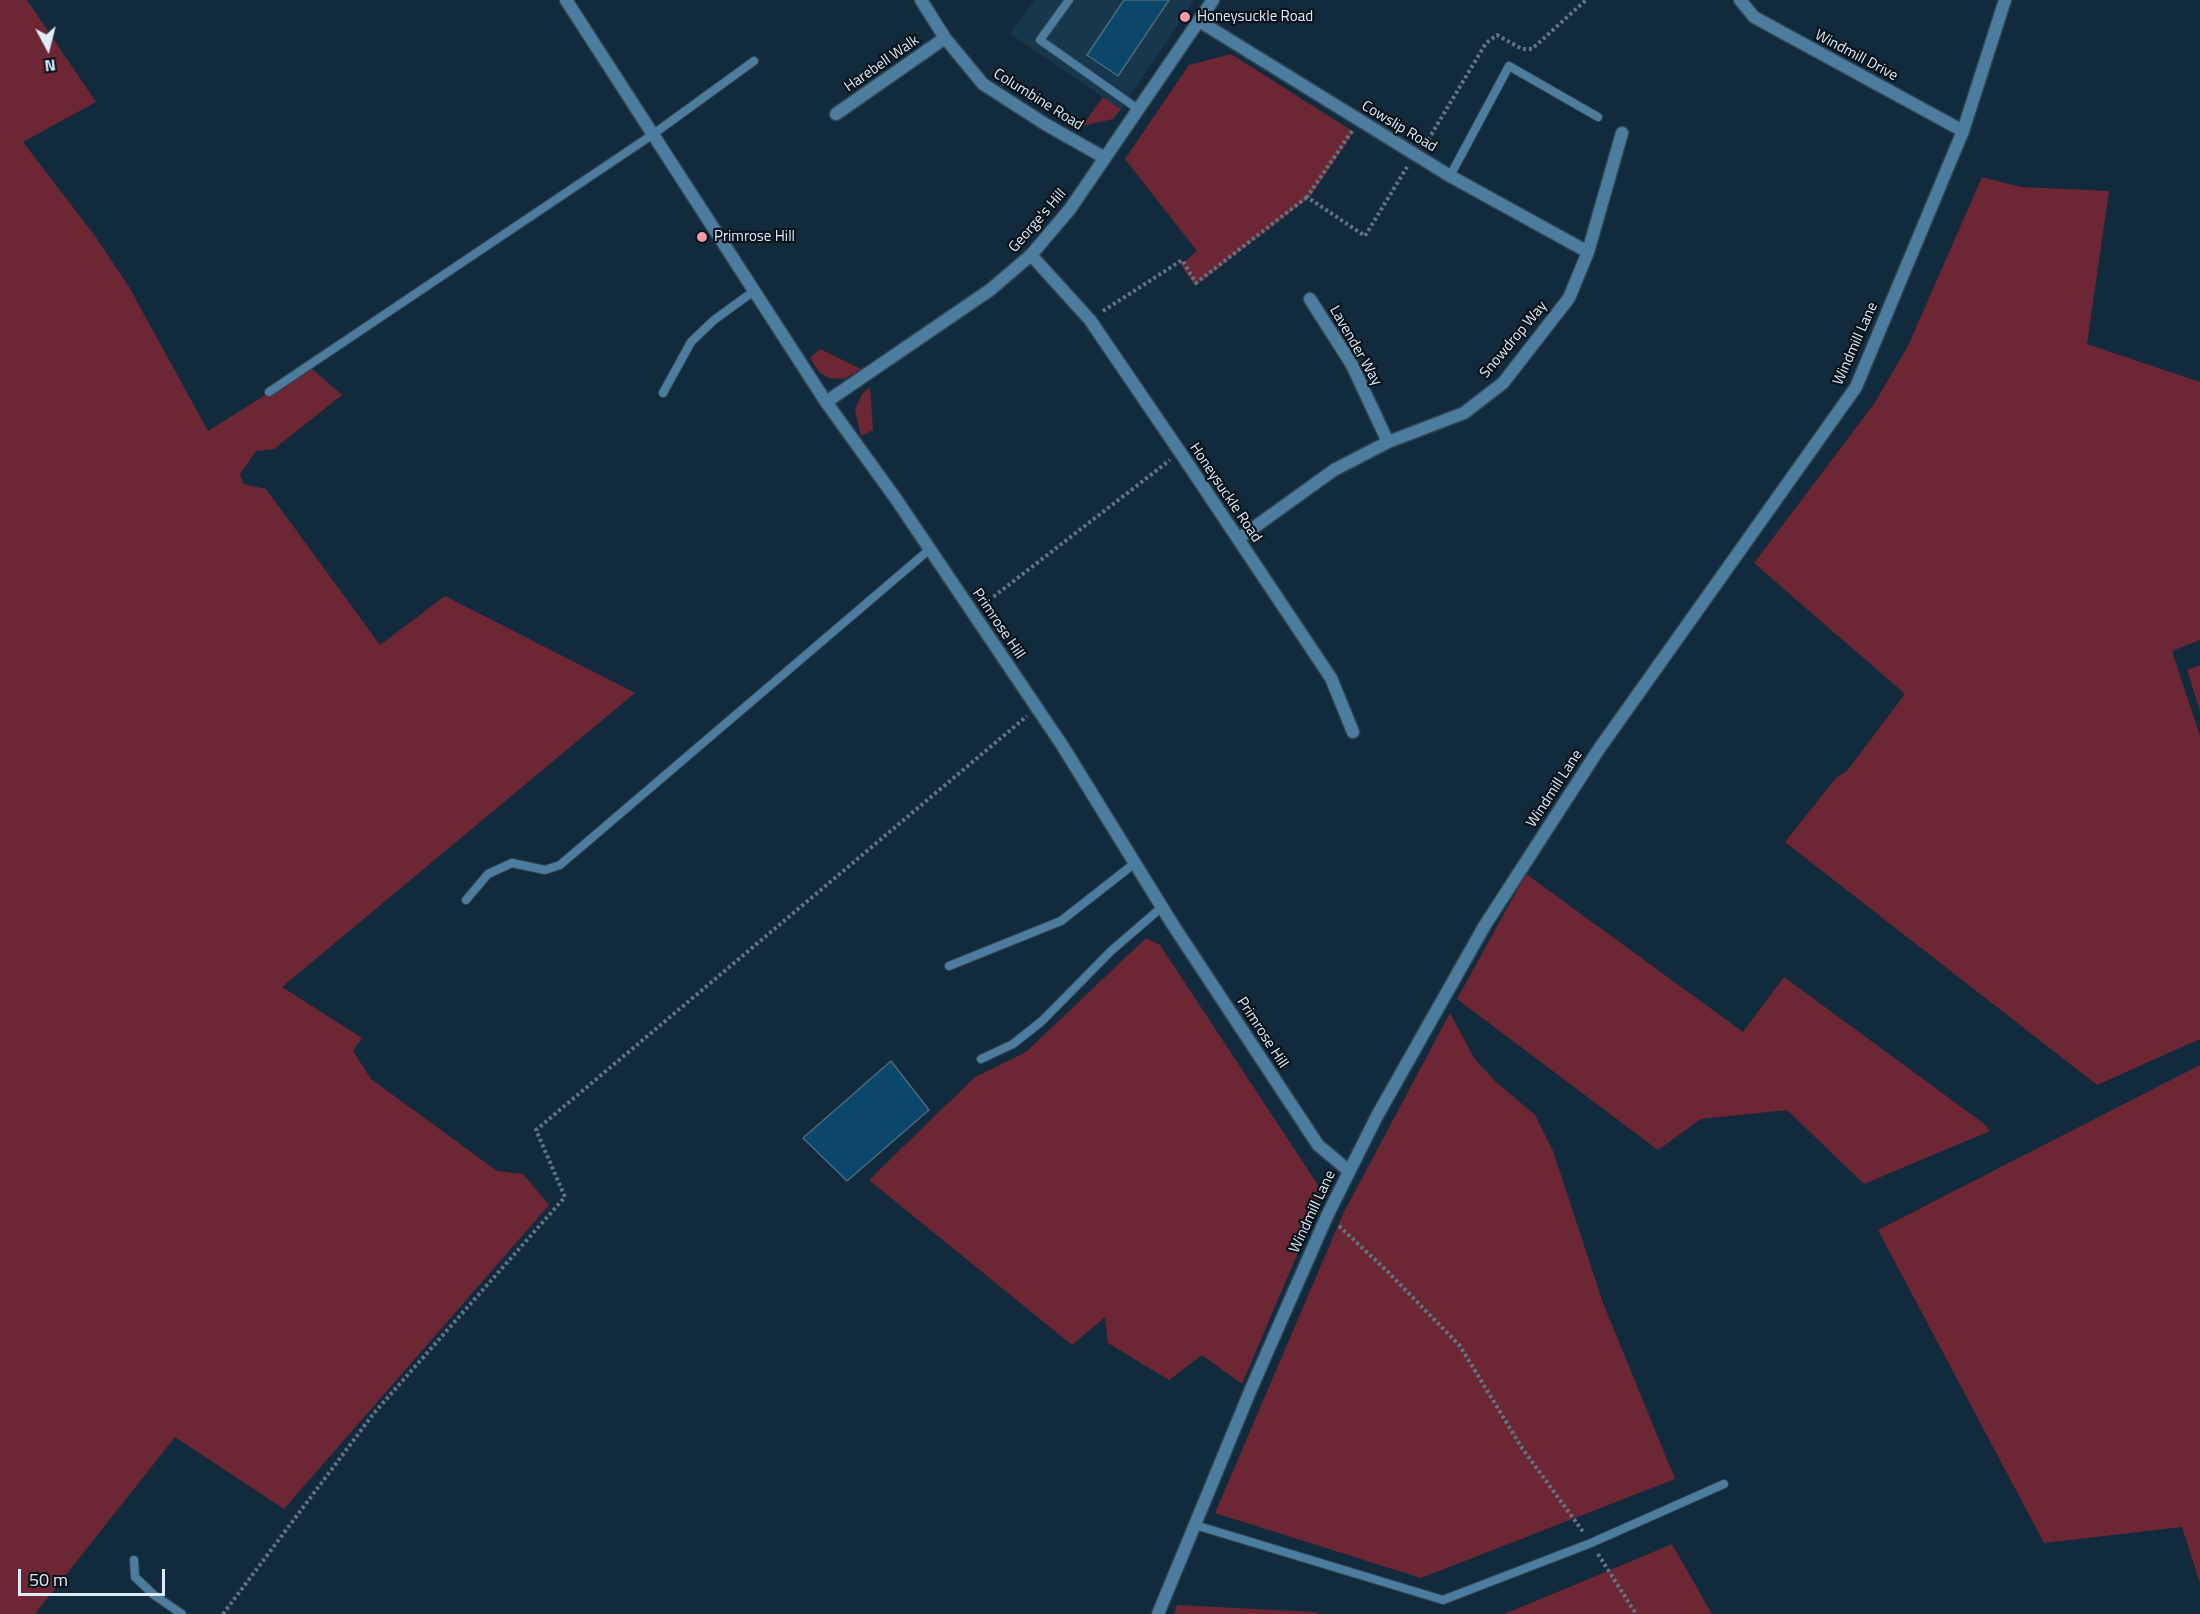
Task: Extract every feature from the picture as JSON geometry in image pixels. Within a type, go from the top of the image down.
[{"type":"street","name":"Primrose Hill","points":[[566,0],[826,402],[930,549],[1036,707],[1162,907],[1318,1145],[1349,1171]]},
{"type":"street","name":"Columbine Road","points":[[921,0],[945,38],[983,84],[1045,124],[1105,158]]},
{"type":"street","name":"Windmill Drive","points":[[1740,0],[1754,17],[1963,130]]},
{"type":"street","name":"Windmill Lane","points":[[1158,1614],[1327,1216],[1349,1171],[1485,925],[1599,748],[1856,387],[1963,130],[2005,0]]},
{"type":"street","name":"George's Hill","points":[[826,402],[990,290],[1031,255],[1070,209],[1199,21],[1210,1]]},
{"type":"street","name":"Cowslip Road","points":[[1199,21],[1450,176],[1588,252]]},
{"type":"street","name":"Harebell Walk","points":[[836,114],[945,38]]},
{"type":"street","name":"Snowdrop Way","points":[[1238,539],[1334,470],[1388,442],[1464,413],[1503,383],[1569,298],[1588,252],[1622,133]]},
{"type":"street","name":"Honeysuckle Road","points":[[1031,255],[1090,320],[1180,452],[1330,678],[1353,732]]},
{"type":"street","name":"Lavender Way","points":[[1310,299],[1352,365],[1388,442]]},
{"type":"lane","points":[[1069,0],[1040,40],[1138,109]]},
{"type":"lane","points":[[268,392],[652,135],[754,61]]},
{"type":"lane","points":[[1450,176],[1509,66],[1598,117]]},
{"type":"lane","points":[[663,393],[691,342],[714,320],[754,291]]},
{"type":"lane","points":[[466,900],[488,874],[512,863],[545,870],[560,865],[930,549]]},
{"type":"lane","points":[[949,966],[1061,921],[1135,863]]},
{"type":"lane","points":[[981,1059],[1013,1044],[1042,1021],[1102,959],[1162,907]]},
{"type":"lane","points":[[1195,1525],[1443,1600],[1591,1543],[1724,1484]]},
{"type":"lane","points":[[134,1560],[135,1577],[154,1595],[182,1614]]},
{"type":"path","points":[[1098,314],[1182,260],[1196,284],[1307,197],[1359,120]]},
{"type":"path","points":[[1307,197],[1365,236],[1415,154]]},
{"type":"path","points":[[973,612],[1180,452]]},
{"type":"path","points":[[223,1614],[374,1413],[565,1197],[536,1130],[1036,707]]},
{"type":"path","points":[[1327,1216],[1387,1271],[1460,1346],[1522,1448],[1591,1543],[1636,1614]]},
{"type":"shaded area","points":[[0,0],[27,0],[96,102],[23,142],[95,236],[129,287],[208,431],[310,367],[342,395],[274,449],[256,451],[240,474],[243,484],[266,489],[380,645],[445,596],[635,693],[282,987],[362,1038],[353,1051],[371,1079],[497,1171],[523,1174],[549,1205],[284,1509],[175,1437],[35,1614],[0,1614]]},
{"type":"shaded area","points":[[1035,0],[1195,0],[1121,109],[1010,34]]},
{"type":"shaded area","points":[[1231,54],[1354,132],[1310,197],[1195,286],[1181,265],[1197,251],[1125,159],[1189,65]]},
{"type":"shaded area","points":[[1103,97],[1121,109],[1113,119],[1082,126]]},
{"type":"shaded area","points":[[1982,177],[2021,187],[2109,191],[2087,344],[2200,382],[2200,640],[2172,651],[2200,736],[2200,1039],[2097,1085],[1785,842],[1836,778],[1847,771],[1905,694],[1754,563],[1874,404],[1908,346]]},
{"type":"shaded area","points":[[820,349],[861,369],[844,379],[829,378],[819,372],[810,358]]},
{"type":"shaded area","points":[[870,387],[873,430],[861,436],[855,410],[862,394]]},
{"type":"shaded area","points":[[2200,665],[2200,711],[2187,670]]},
{"type":"shaded area","points":[[1526,874],[1743,1032],[1784,977],[1983,1123],[1990,1131],[1864,1184],[1787,1110],[1701,1119],[1658,1150],[1457,999]]},
{"type":"shaded area","points":[[1146,938],[1160,945],[1320,1188],[1320,1201],[1242,1384],[1202,1355],[1169,1380],[1108,1343],[1105,1317],[1072,1345],[869,1180],[975,1077],[1026,1052]]},
{"type":"shaded area","points":[[1450,1013],[1474,1058],[1496,1082],[1535,1115],[1553,1151],[1603,1303],[1675,1479],[1421,1578],[1215,1513],[1343,1214]]},
{"type":"shaded area","points":[[2200,1065],[2200,1583],[2182,1527],[2044,1543],[1878,1230]]},
{"type":"shaded area","points":[[1672,1544],[1712,1614],[1504,1614],[1608,1571]]},
{"type":"shaded area","points":[[1177,1605],[1316,1612],[1319,1614],[1174,1614]]},
{"type":"building","points":[[1124,0],[1169,0],[1118,76],[1087,55]]},
{"type":"building","points":[[891,1061],[929,1110],[847,1181],[803,1138]]},
{"type":"place","name":"Honeysuckle Road","points":[[1185,17]]},
{"type":"place","name":"Primrose Hill","points":[[702,237]]}]
